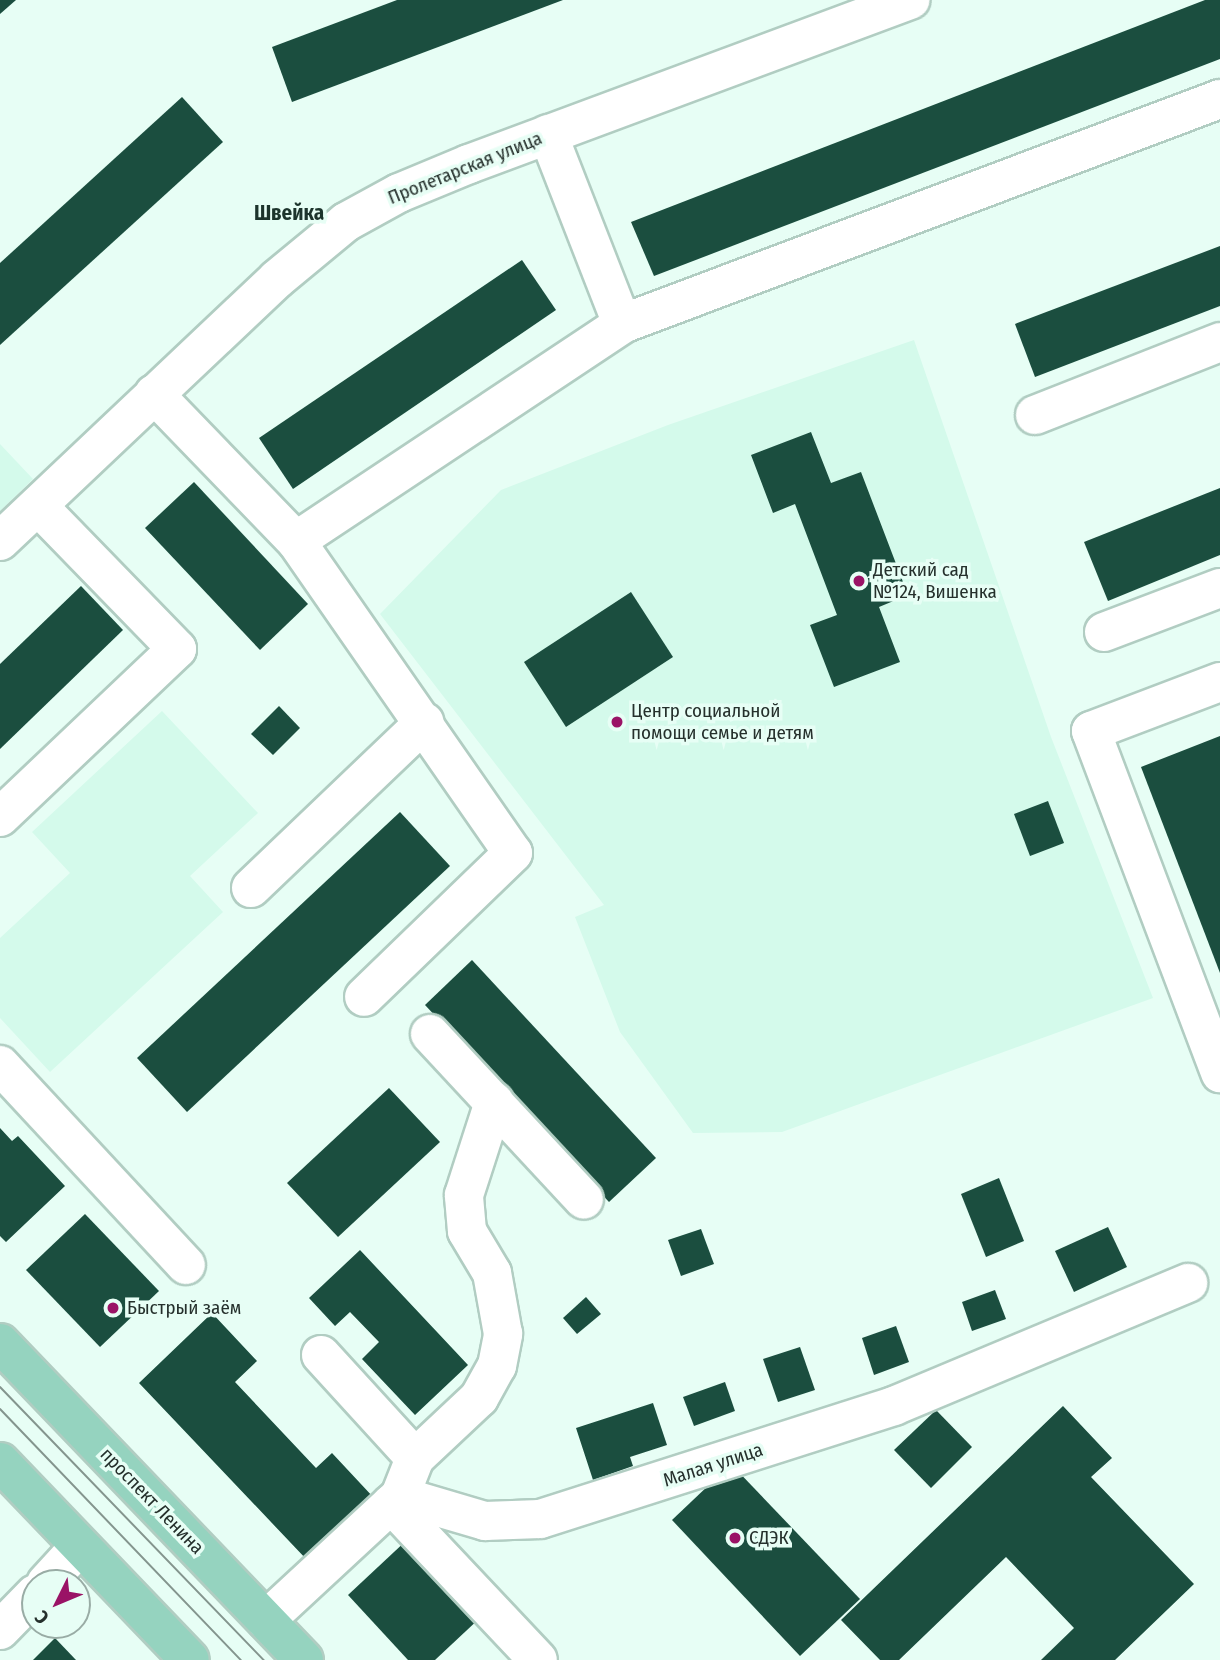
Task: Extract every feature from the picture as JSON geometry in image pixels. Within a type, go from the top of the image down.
[{"type":"main road","name":"проспект Ленина","points":[[0,1343],[304,1660]]},
{"type":"main road","points":[[0,1462],[190,1660]]},
{"type":"street","name":"Пролетарская улица","points":[[0,541],[315,244],[346,222],[399,193],[548,134],[910,0]]},
{"type":"street","points":[[296,541],[622,324],[1220,99]]},
{"type":"street","points":[[548,134],[622,324]]},
{"type":"street","points":[[1035,415],[1220,342]]},
{"type":"street","points":[[154,394],[296,541],[425,722],[513,853],[364,997]]},
{"type":"street","points":[[0,817],[177,649],[38,506]]},
{"type":"street","points":[[1104,632],[1220,587]]},
{"type":"street","points":[[1220,682],[1091,731],[1220,1073]]},
{"type":"street","points":[[251,888],[425,722]]},
{"type":"street","points":[[430,1034],[584,1199]]},
{"type":"street","points":[[0,1065],[186,1265]]},
{"type":"street","points":[[265,1620],[396,1500],[415,1458],[480,1398],[497,1366],[502,1334],[492,1273],[467,1231],[464,1195],[494,1102]]},
{"type":"street","name":"Малая улица","points":[[396,1500],[485,1521],[540,1519],[894,1406],[1188,1283]]},
{"type":"street","points":[[321,1354],[415,1458]]},
{"type":"street","points":[[396,1500],[538,1660]]},
{"type":"street","points":[[59,1569],[80,1546]]},
{"type":"street","points":[[0,1630],[21,1608]]},
{"type":"shaded area","points":[[914,340],[1051,737],[1153,998],[782,1132],[693,1133],[620,1032],[575,917],[604,905],[380,614],[501,490],[668,425]]},
{"type":"shaded area","points":[[0,444],[33,479],[0,511]]},
{"type":"shaded area","points":[[162,711],[258,813],[190,876],[223,912],[50,1072],[0,1018],[0,938],[70,873],[32,832]]},
{"type":"building","points":[[0,0],[16,0],[0,14]]},
{"type":"building","points":[[397,0],[563,0],[292,102],[272,47]]},
{"type":"building","points":[[1205,0],[1220,0],[1220,59],[654,276],[631,222]]},
{"type":"building","points":[[182,97],[223,142],[0,345],[0,263]]},
{"type":"building","points":[[1220,246],[1220,306],[1035,377],[1015,324]]},
{"type":"building","points":[[522,260],[556,310],[293,489],[259,438]]},
{"type":"building","points":[[811,432],[831,483],[861,472],[908,595],[879,607],[900,662],[834,687],[810,625],[837,615],[795,504],[773,513],[751,455]]},
{"type":"building","points":[[194,482],[308,604],[260,650],[145,528]]},
{"type":"building","points":[[1220,488],[1220,555],[1108,601],[1084,542]]},
{"type":"building","points":[[81,586],[123,630],[0,749],[0,664]]},
{"type":"building","points":[[631,592],[673,657],[566,727],[524,662]]},
{"type":"building","points":[[279,706],[300,728],[273,755],[251,734]]},
{"type":"building","points":[[1220,736],[1220,973],[1141,767]]},
{"type":"building","points":[[1048,801],[1064,843],[1030,856],[1014,814]]},
{"type":"building","points":[[400,812],[450,866],[187,1112],[137,1058]]},
{"type":"building","points":[[472,960],[656,1158],[609,1202],[425,1005]]},
{"type":"building","points":[[389,1088],[440,1142],[338,1237],[287,1183]]},
{"type":"building","points":[[0,1128],[12,1141],[18,1136],[65,1186],[6,1242],[0,1236]]},
{"type":"building","points":[[999,1178],[1024,1241],[986,1257],[961,1194]]},
{"type":"building","points":[[85,1214],[159,1291],[100,1347],[26,1270]]},
{"type":"building","points":[[1108,1227],[1127,1267],[1074,1292],[1055,1251]]},
{"type":"building","points":[[701,1229],[714,1264],[681,1276],[668,1240]]},
{"type":"building","points":[[360,1250],[468,1365],[415,1415],[362,1359],[379,1342],[350,1312],[335,1326],[309,1298]]},
{"type":"building","points":[[995,1290],[1006,1319],[972,1331],[962,1302]]},
{"type":"building","points":[[586,1297],[601,1314],[577,1334],[563,1318]]},
{"type":"building","points":[[212,1313],[257,1361],[235,1382],[316,1468],[332,1453],[374,1498],[308,1561],[139,1383]]},
{"type":"building","points":[[896,1326],[909,1362],[874,1375],[862,1338]]},
{"type":"building","points":[[800,1347],[815,1390],[778,1402],[763,1359]]},
{"type":"building","points":[[725,1382],[735,1411],[694,1426],[683,1397]]},
{"type":"building","points":[[653,1403],[667,1445],[630,1457],[633,1466],[593,1480],[576,1428]]},
{"type":"building","points":[[1063,1406],[1112,1458],[1091,1477],[1194,1584],[1115,1660],[1041,1660],[1074,1628],[1006,1557],[899,1660],[880,1660],[841,1620]]},
{"type":"building","points":[[936,1410],[972,1447],[931,1488],[894,1450]]},
{"type":"building","points":[[731,1464],[860,1599],[800,1656],[672,1520]]},
{"type":"building","points":[[409,1538],[482,1616],[435,1660],[408,1660],[348,1595]]},
{"type":"building","points":[[56,1639],[76,1660],[33,1660]]},
{"type":"tram line","points":[[0,1387],[264,1660]]},
{"type":"tram line","points":[[0,1409],[241,1660]]},
{"type":"place","name":"Детский сад №124, Вишенка","points":[[859,581]]},
{"type":"place","name":"Центр социальной помощи семье и детям","points":[[617,722]]},
{"type":"place","name":"Быстрый заём","points":[[113,1308]]},
{"type":"place","name":"СДЭК","points":[[735,1538]]},
{"type":"district","name":"Швейка","points":[[289,213]]}]
